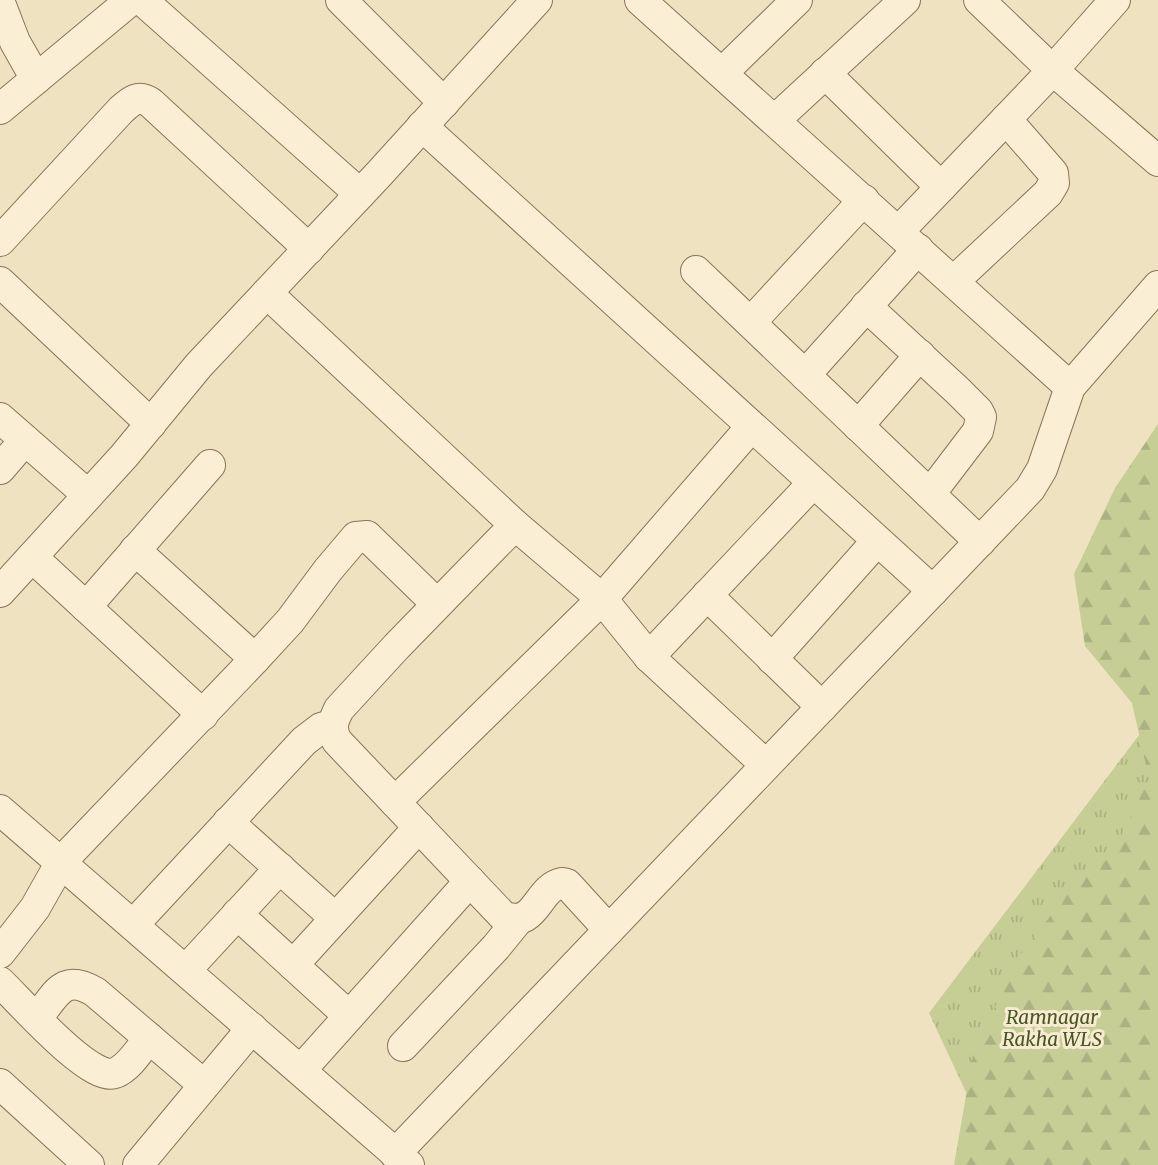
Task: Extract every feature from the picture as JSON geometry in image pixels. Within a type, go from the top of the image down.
[{"type":"street","points":[[0,109],[131,0]]},
{"type":"street","points":[[142,0],[360,194]]},
{"type":"street","points":[[341,0],[444,103]]},
{"type":"street","points":[[1,588],[88,495],[200,365],[537,0]]},
{"type":"street","points":[[640,0],[1070,387]]},
{"type":"street","points":[[722,74],[797,0]]},
{"type":"street","points":[[775,120],[905,0]]},
{"type":"street","points":[[979,0],[1053,70],[1158,161]]},
{"type":"street","points":[[805,375],[866,306],[942,187],[1115,0]]},
{"type":"street","points":[[0,4],[36,79]]},
{"type":"street","points":[[825,74],[942,187]]},
{"type":"street","points":[[0,241],[121,110],[138,97],[150,103],[309,248]]},
{"type":"street","points":[[954,281],[1048,193],[1054,183],[1053,173],[1006,118]]},
{"type":"street","points":[[422,126],[933,591]]},
{"type":"street","points":[[751,322],[864,200]]},
{"type":"street","points":[[696,271],[980,541]]},
{"type":"street","points":[[0,282],[150,424]]},
{"type":"street","points":[[2,814],[134,924],[402,1159],[609,930],[1030,489],[1042,469],[1070,387],[1158,286]]},
{"type":"street","points":[[267,293],[515,525],[602,598],[649,657],[766,765]]},
{"type":"street","points":[[866,306],[965,397],[981,416],[978,430],[930,494]]},
{"type":"street","points":[[858,426],[920,355]]},
{"type":"street","points":[[0,418],[88,495]]},
{"type":"street","points":[[395,802],[602,598],[751,427]]},
{"type":"street","points":[[0,470],[25,440]]},
{"type":"street","points":[[86,607],[210,465]]},
{"type":"street","points":[[649,657],[813,483]]},
{"type":"street","points":[[515,525],[340,709],[332,732],[337,741],[503,916],[519,919]]},
{"type":"street","points":[[0,953],[35,908],[61,862],[255,660],[290,621],[356,537],[367,536],[438,604]]},
{"type":"street","points":[[772,659],[877,541]]},
{"type":"street","points":[[135,550],[255,660]]},
{"type":"street","points":[[32,557],[203,715]]},
{"type":"street","points":[[707,596],[822,707]]},
{"type":"street","points":[[134,924],[313,732],[332,726]]},
{"type":"street","points":[[228,822],[335,918]]},
{"type":"street","points":[[293,965],[419,827]]},
{"type":"street","points":[[186,970],[280,868]]},
{"type":"street","points":[[301,1070],[470,881]]},
{"type":"street","points":[[403,1046],[519,919],[532,912],[551,888],[562,883],[567,884],[609,930]]},
{"type":"street","points":[[237,915],[349,1016]]},
{"type":"street","points":[[0,982],[79,1060],[104,1074],[115,1074],[124,1067],[149,1038]]},
{"type":"street","points":[[37,1018],[61,989],[75,983],[95,992],[204,1085]]},
{"type":"street","points":[[138,1165],[252,1028]]},
{"type":"street","points":[[0,1084],[89,1165]]},
{"type":"green space","name":"Ramnagar Rakha WLS","points":[[1158,424],[1158,1165],[954,1165],[973,1055],[1017,959],[1073,887],[1111,856],[1149,779],[1132,703],[1085,646],[1074,574],[1115,488]]},
{"type":"green space","name":"Ramnagar Rakha WLS","points":[[1158,710],[1158,1165],[1000,1165],[929,1013]]}]
